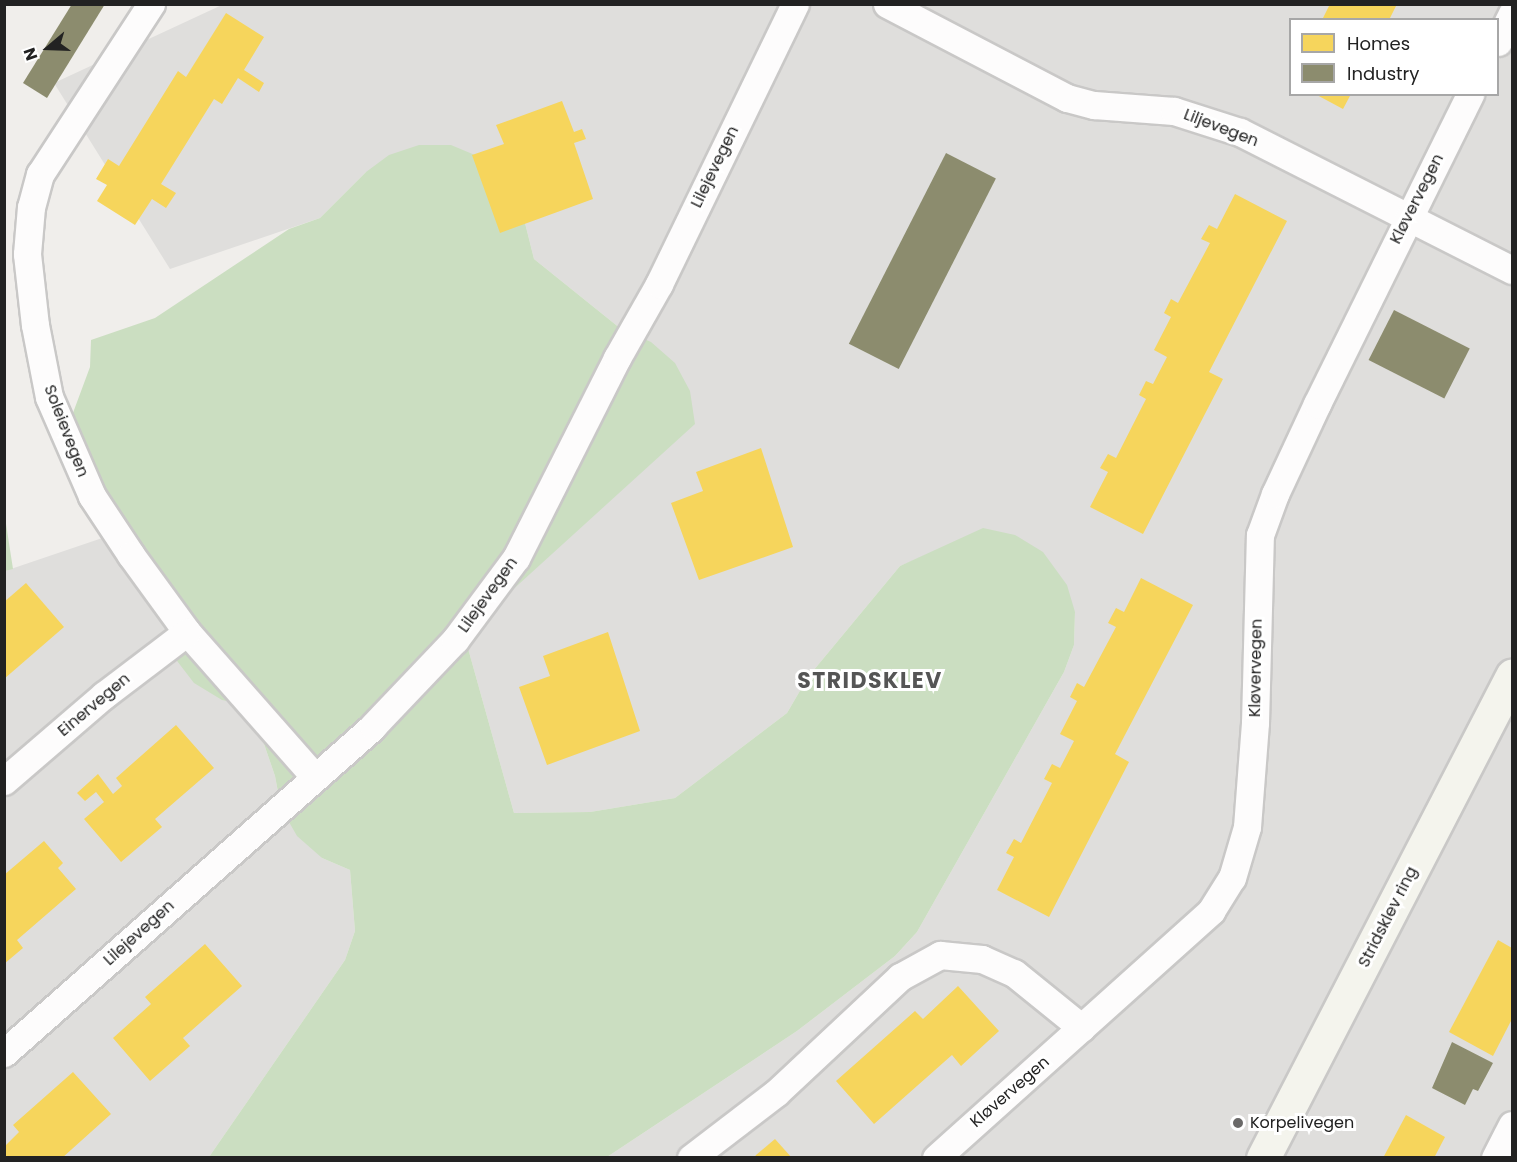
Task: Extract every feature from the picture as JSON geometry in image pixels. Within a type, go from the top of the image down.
[{"type":"street","name":"Soleievegen","points":[[151,4],[40,174],[31,207],[27,254],[49,396],[67,444],[92,496],[187,632],[315,777]]},
{"type":"street","name":"Lilejevegen","points":[[4,1053],[373,726],[455,640],[516,558],[617,358],[659,284],[795,4]]},
{"type":"street","name":"Liljevegen","points":[[887,4],[1068,98],[1094,105],[1174,111],[1240,132],[1512,270]]},
{"type":"street","points":[[1499,38],[1512,13]]},
{"type":"street","name":"Kløvervegen","points":[[936,1158],[1211,910],[1232,878],[1246,827],[1248,804],[1260,536],[1275,494],[1407,217],[1469,96]]},
{"type":"street","name":"Einervegen","points":[[4,781],[104,695],[187,632]]},
{"type":"street","name":"Stridsklev ring","points":[[1263,1158],[1509,691]]},
{"type":"street","points":[[691,1158],[776,1093],[900,977],[940,955],[982,959],[1014,973],[1082,1028]]},
{"type":"street","points":[[1495,1158],[1512,1125]]},
{"type":"shaded area","points":[[224,4],[1512,5],[1512,1157],[607,1157],[797,1031],[895,956],[917,932],[1064,672],[1074,645],[1075,612],[940,550],[900,566],[808,677],[787,713],[675,798],[590,812],[514,813],[464,634],[621,329],[534,259],[523,215],[366,172],[320,218],[170,269],[54,83]]},
{"type":"shaded area","points":[[120,532],[251,706],[275,776],[281,808],[322,858],[350,870],[355,931],[345,960],[209,1157],[5,1158],[5,571]]},
{"type":"green space","points":[[419,145],[451,145],[482,158],[523,215],[534,259],[621,329],[651,342],[675,363],[690,391],[695,424],[464,634],[514,813],[590,812],[675,798],[787,713],[808,677],[900,566],[983,528],[1015,535],[1043,552],[1067,585],[1075,612],[1074,645],[1064,672],[917,932],[895,956],[797,1031],[607,1157],[209,1157],[345,960],[355,931],[350,870],[322,858],[297,836],[281,808],[275,776],[251,706],[222,700],[194,683],[174,657],[162,618],[120,533],[82,506],[67,429],[90,367],[91,340],[155,318],[289,229],[320,218],[366,172],[389,155]]},
{"type":"green space","points":[[4,511],[13,569],[5,571],[4,571]]},
{"type":"building: Homes","points":[[1330,4],[1397,4],[1390,18],[1323,18]]},
{"type":"building: Homes","points":[[226,13],[264,37],[244,70],[264,83],[259,92],[238,78],[222,104],[214,99],[161,184],[176,193],[166,208],[152,199],[135,225],[97,201],[107,185],[96,179],[108,159],[119,166],[178,71],[186,77]]},
{"type":"building: Homes","points":[[1319,96],[1350,96],[1343,109]]},
{"type":"building: Homes","points":[[562,101],[574,132],[582,129],[586,139],[574,143],[593,199],[500,233],[472,155],[504,144],[496,125]]},
{"type":"building: Homes","points":[[1235,194],[1287,221],[1209,372],[1223,379],[1143,534],[1090,507],[1108,472],[1100,468],[1108,454],[1116,458],[1146,399],[1139,395],[1146,381],[1153,384],[1167,357],[1154,350],[1171,317],[1164,313],[1171,299],[1178,303],[1210,243],[1201,239],[1209,225],[1217,229]]},
{"type":"building: Homes","points":[[761,448],[793,547],[699,580],[671,503],[703,491],[696,472]]},
{"type":"building: Homes","points":[[1141,578],[1193,605],[1115,754],[1129,762],[1049,917],[997,890],[1014,857],[1006,853],[1014,839],[1021,843],[1052,783],[1044,779],[1052,764],[1060,768],[1074,741],[1060,734],[1077,701],[1070,697],[1077,683],[1084,687],[1116,627],[1108,623],[1116,608],[1124,612]]},
{"type":"building: Homes","points":[[26,583],[64,627],[4,679],[4,602]]},
{"type":"building: Homes","points":[[608,632],[640,731],[547,765],[519,687],[550,676],[543,656]]},
{"type":"building: Homes","points":[[176,725],[214,768],[155,819],[162,827],[121,862],[84,819],[104,802],[96,792],[85,801],[77,793],[98,774],[113,794],[122,786],[116,778]]},
{"type":"building: Homes","points":[[44,841],[63,863],[58,868],[76,889],[17,940],[23,948],[4,964],[4,875]]},
{"type":"building: Homes","points":[[1498,940],[1512,948],[1512,1019],[1493,1056],[1449,1032]]},
{"type":"building: Homes","points":[[205,944],[242,986],[183,1038],[190,1046],[150,1081],[113,1038],[151,1004],[145,997]]},
{"type":"building: Homes","points":[[958,986],[999,1031],[961,1066],[952,1055],[874,1124],[836,1081],[915,1011],[923,1019]]},
{"type":"building: Homes","points":[[73,1072],[111,1114],[62,1158],[5,1158],[5,1146],[19,1132],[13,1125]]},
{"type":"building: Homes","points":[[1406,1115],[1445,1137],[1434,1158],[1383,1158]]},
{"type":"building: Homes","points":[[775,1139],[792,1158],[754,1158],[756,1155]]},
{"type":"building: Industry","points":[[72,4],[105,4],[47,98],[23,83]]},
{"type":"building: Industry","points":[[946,153],[996,178],[899,369],[849,344]]},
{"type":"building: Industry","points":[[1394,310],[1470,349],[1444,398],[1369,360]]},
{"type":"building: Industry","points":[[1452,1042],[1493,1063],[1478,1091],[1473,1089],[1465,1105],[1432,1088]]},
{"type":"place","name":"Korpelivegen","points":[[1238,1123]]},
{"type":"district","name":"STRIDSKLEV","points":[[870,681]]}]
